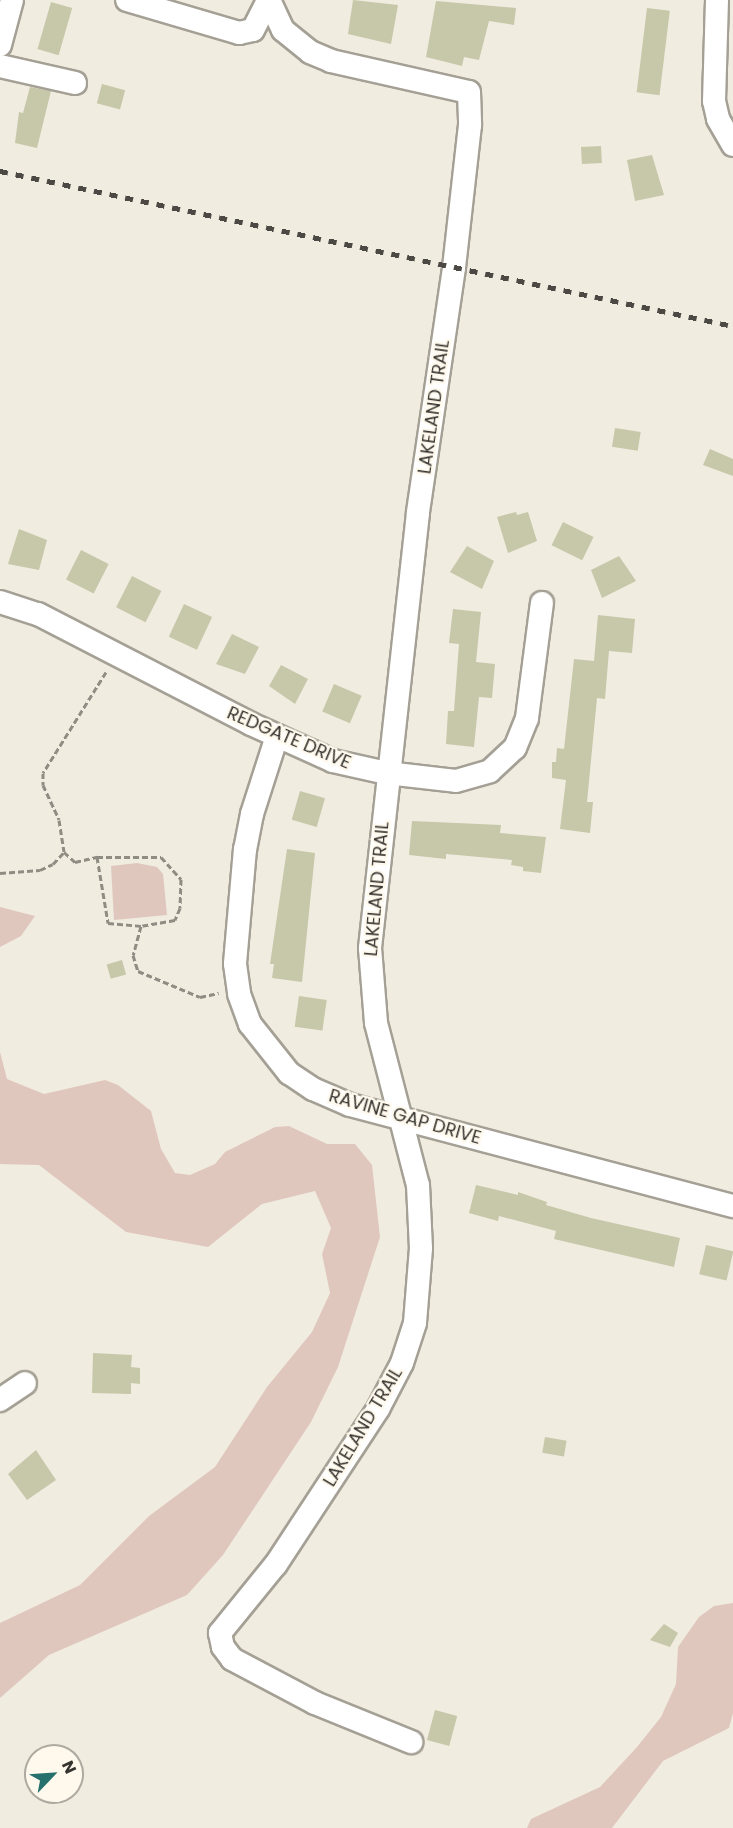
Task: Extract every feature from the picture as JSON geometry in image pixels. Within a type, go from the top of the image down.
[{"type":"street","points":[[0,45],[12,0]]},
{"type":"street","points":[[127,0],[238,33],[253,30],[268,0]]},
{"type":"street","name":"LAKELAND TRAIL","points":[[268,0],[283,30],[310,52],[331,62],[469,92],[470,124],[454,268],[418,513],[387,773],[370,962],[376,1023],[414,1155],[421,1216],[420,1293],[410,1345],[378,1409],[276,1564],[220,1633],[223,1647],[232,1659],[315,1703],[411,1742]]},
{"type":"street","points":[[717,0],[714,101],[731,142]]},
{"type":"street","points":[[0,66],[75,83]]},
{"type":"street","name":"REDGATE DRIVE","points":[[0,602],[38,614],[277,736],[333,760],[387,773],[438,780],[474,778],[490,771],[515,748],[527,718],[542,603]]},
{"type":"street","name":"RAVINE GAP DRIVE","points":[[277,736],[254,803],[245,849],[236,943],[238,988],[250,1024],[289,1072],[314,1089],[350,1105],[733,1206]]},
{"type":"street","points":[[0,1400],[25,1383]]},
{"type":"path","points":[[97,857],[108,923],[141,926],[175,920],[180,908],[180,879],[161,857],[97,857],[75,862],[64,852],[59,820],[43,785],[43,773],[85,710],[116,654]]},
{"type":"path","points":[[0,873],[40,870],[53,864],[64,852]]},
{"type":"path","points":[[141,926],[133,955],[138,971],[200,997],[238,988]]},
{"type":"shaded area","points":[[137,863],[157,867],[163,874],[167,915],[114,920],[111,866]]},
{"type":"shaded area","points":[[0,907],[35,916],[21,936],[0,947]]},
{"type":"shaded area","points":[[0,1052],[7,1079],[44,1094],[105,1080],[118,1085],[151,1111],[161,1149],[175,1173],[190,1175],[215,1164],[225,1152],[275,1127],[289,1126],[327,1144],[355,1144],[372,1165],[380,1237],[338,1367],[311,1422],[223,1555],[187,1595],[49,1655],[0,1698],[0,1623],[80,1585],[149,1516],[215,1467],[267,1387],[312,1332],[330,1293],[322,1254],[331,1228],[315,1191],[262,1204],[208,1247],[126,1232],[39,1165],[0,1164]]},
{"type":"shaded area","points":[[733,1603],[733,1713],[729,1728],[663,1761],[612,1828],[527,1828],[531,1819],[600,1787],[637,1747],[661,1717],[676,1684],[678,1647],[699,1617],[714,1606]]},
{"type":"building","points":[[353,0],[398,5],[391,44],[348,34]]},
{"type":"building","points":[[436,1],[516,8],[514,25],[489,21],[479,60],[464,57],[462,66],[426,57]]},
{"type":"building","points":[[51,2],[72,8],[59,55],[37,49]]},
{"type":"building","points":[[647,8],[670,11],[659,95],[637,92]]},
{"type":"building","points":[[102,84],[125,90],[120,110],[97,103]]},
{"type":"building","points":[[30,87],[51,91],[37,148],[15,143],[19,112],[23,113]]},
{"type":"building","points":[[601,146],[602,163],[582,164],[581,147]]},
{"type":"building","points":[[652,155],[664,195],[635,201],[627,160]]},
{"type":"building","points":[[615,428],[641,432],[638,451],[612,447]]},
{"type":"building","points":[[710,449],[733,459],[733,476],[703,465]]},
{"type":"building","points":[[516,512],[517,515],[528,512],[537,541],[508,553],[497,517]]},
{"type":"building","points":[[563,522],[594,537],[582,560],[552,545]]},
{"type":"building","points":[[19,529],[47,540],[39,570],[8,564]]},
{"type":"building","points":[[467,546],[494,561],[482,589],[450,572]]},
{"type":"building","points":[[81,550],[109,564],[94,593],[66,579]]},
{"type":"building","points":[[619,556],[636,581],[602,598],[591,570]]},
{"type":"building","points":[[132,576],[161,591],[146,622],[116,607]]},
{"type":"building","points":[[184,604],[212,617],[197,650],[169,637]]},
{"type":"building","points":[[453,609],[481,612],[476,662],[495,664],[492,698],[479,697],[474,747],[446,744],[448,711],[454,711],[459,644],[449,643]]},
{"type":"building","points":[[598,615],[635,619],[632,653],[609,651],[605,699],[597,698],[587,802],[593,802],[590,833],[560,829],[566,780],[552,778],[552,762],[556,762],[557,748],[564,749],[574,659],[594,661]]},
{"type":"building","points":[[232,634],[259,647],[245,674],[216,664]]},
{"type":"building","points":[[281,665],[308,679],[295,704],[269,686]]},
{"type":"building","points":[[334,684],[362,696],[350,723],[322,712]]},
{"type":"building","points":[[300,791],[325,798],[317,827],[292,820]]},
{"type":"building","points":[[412,821],[501,825],[500,833],[546,837],[541,873],[523,871],[523,867],[511,865],[512,860],[446,854],[446,859],[409,855]]},
{"type":"building","points":[[287,849],[315,853],[302,982],[272,978],[274,964],[270,964]]},
{"type":"building","points":[[122,960],[126,974],[111,979],[107,964]]},
{"type":"building","points":[[299,996],[327,1000],[322,1031],[295,1027]]},
{"type":"building","points":[[476,1185],[518,1195],[518,1192],[547,1202],[546,1205],[591,1218],[680,1238],[674,1267],[554,1239],[556,1231],[499,1216],[498,1221],[469,1213]]},
{"type":"building","points":[[706,1245],[733,1251],[727,1281],[699,1274]]},
{"type":"building","points":[[93,1353],[132,1355],[131,1367],[140,1368],[140,1384],[131,1383],[131,1394],[92,1393]]},
{"type":"building","points":[[545,1437],[567,1441],[564,1457],[542,1453]]},
{"type":"building","points":[[36,1450],[56,1480],[27,1500],[8,1474]]},
{"type":"building","points":[[664,1624],[678,1633],[670,1647],[650,1640]]},
{"type":"building","points":[[435,1710],[457,1716],[449,1746],[427,1740]]},
{"type":"railway","points":[[0,171],[733,326]]}]
